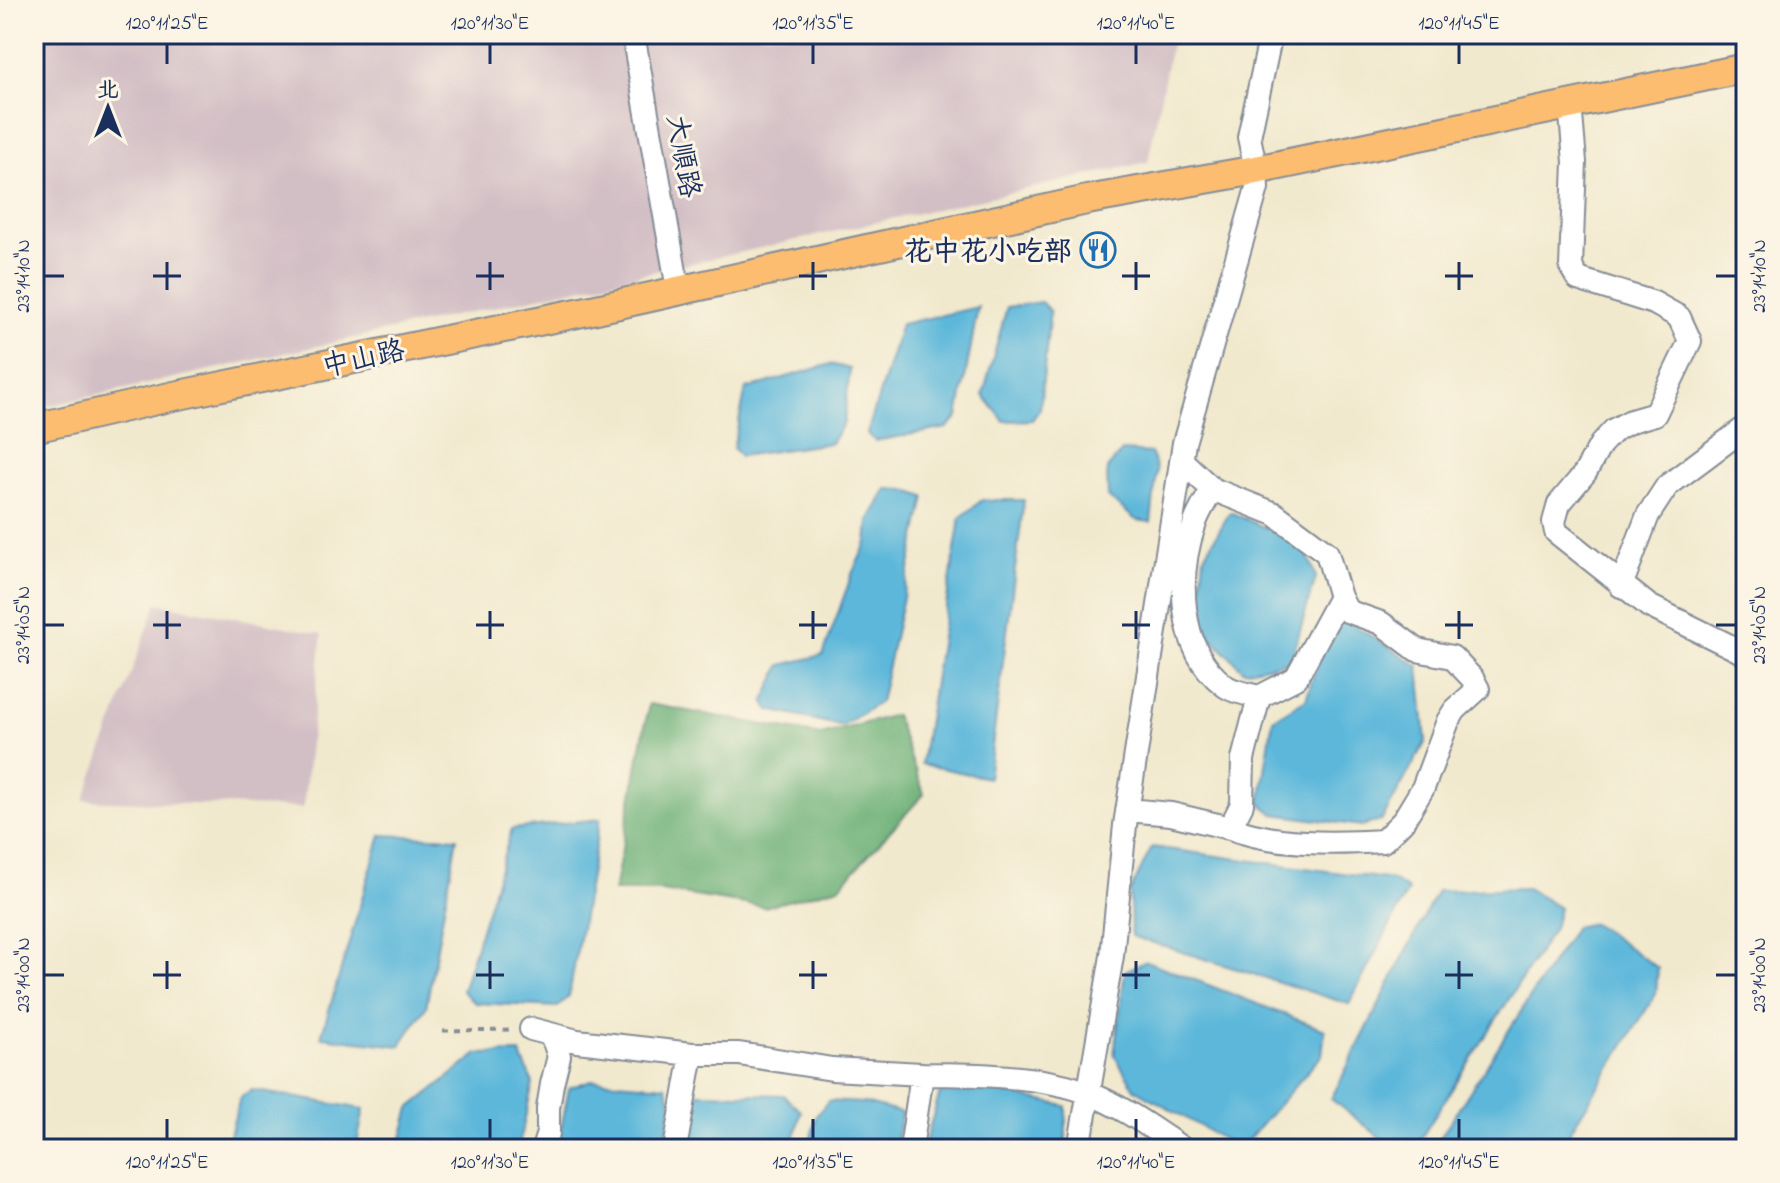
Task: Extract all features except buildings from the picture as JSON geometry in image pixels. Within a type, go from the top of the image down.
[{"type":"main road","name":"中山路","points":[[34,428],[592,310],[1087,200],[1256,170],[1746,68]]},
{"type":"street","name":"大順路","points":[[633,34],[685,287]]},
{"type":"street","name":"大順路","points":[[647,34],[685,287]]},
{"type":"street","points":[[1079,1149],[1112,956],[1128,810],[1182,461],[1257,188],[1249,137],[1271,34]]},
{"type":"street","points":[[1570,103],[1575,162],[1571,267],[1578,279],[1654,303],[1679,317],[1690,341],[1655,414],[1614,430],[1601,444],[1585,473],[1559,504],[1554,522],[1556,532],[1649,606],[1746,654]]},
{"type":"street","points":[[1621,586],[1648,515],[1667,486],[1746,427]]},
{"type":"street","points":[[1128,810],[1171,814],[1254,837],[1332,844],[1383,841],[1403,821],[1423,788],[1448,721],[1455,710],[1478,689],[1452,657],[1417,650],[1381,623],[1347,611],[1327,553],[1275,514],[1212,489],[1182,461]]},
{"type":"street","points":[[1212,489],[1195,523],[1183,603],[1199,656],[1225,687],[1259,697],[1296,678],[1340,597]]},
{"type":"street","points":[[1230,828],[1242,804],[1243,759],[1259,697]]},
{"type":"street","points":[[541,1032],[577,1041],[692,1054],[739,1054],[832,1069],[958,1074],[1060,1085],[1087,1092],[1140,1120],[1183,1149]]},
{"type":"street","points":[[541,1032],[559,1056],[543,1149]]},
{"type":"street","points":[[675,1149],[692,1054]]},
{"type":"street","points":[[911,1149],[922,1074]]},
{"type":"path","points":[[443,1031],[541,1032]]},
{"type":"shaded area","points":[[34,34],[1173,34],[1148,162],[34,409]]},
{"type":"shaded area","points":[[157,603],[322,634],[303,808],[84,800]]},
{"type":"green space","points":[[649,704],[821,735],[895,715],[924,794],[839,887],[765,907],[662,891],[614,891]]},
{"type":"water","points":[[1041,302],[1050,311],[1040,409],[1032,420],[1004,421],[983,395],[1007,307]]},
{"type":"water","points":[[978,307],[958,417],[947,428],[875,441],[867,434],[901,324]]},
{"type":"water","points":[[831,364],[850,369],[844,423],[831,443],[740,456],[733,448],[746,389]]},
{"type":"water","points":[[1122,451],[1151,453],[1157,470],[1151,522],[1136,520],[1108,497],[1107,469]]},
{"type":"water","points":[[887,489],[905,490],[925,497],[880,702],[842,726],[770,710],[764,702],[781,665],[823,655],[867,542],[869,521]]},
{"type":"water","points":[[982,500],[1024,500],[988,778],[921,764],[960,518]]},
{"type":"water","points":[[1230,512],[1304,545],[1316,577],[1291,661],[1244,671],[1197,623],[1204,557]]},
{"type":"water","points":[[1344,619],[1419,666],[1426,741],[1382,820],[1362,826],[1274,814],[1260,803],[1273,719],[1306,699],[1327,634]]},
{"type":"water","points":[[600,819],[569,996],[558,1007],[475,1003],[462,991],[512,829]]},
{"type":"water","points":[[381,835],[457,838],[426,1007],[400,1046],[321,1037]]},
{"type":"water","points":[[1152,847],[1393,880],[1408,890],[1349,1004],[1131,936],[1130,892]]},
{"type":"water","points":[[1527,888],[1559,908],[1554,928],[1414,1149],[1395,1149],[1331,1099],[1437,891]]},
{"type":"water","points":[[1593,923],[1658,968],[1656,994],[1559,1149],[1433,1149],[1575,927]]},
{"type":"water","points":[[1146,961],[1325,1030],[1322,1055],[1240,1149],[1135,1089],[1114,1055],[1125,971]]},
{"type":"water","points":[[520,1053],[533,1083],[518,1149],[399,1149],[410,1108],[478,1054]]},
{"type":"water","points":[[591,1080],[666,1086],[672,1103],[664,1149],[557,1149],[569,1088]]},
{"type":"water","points":[[942,1086],[990,1090],[1066,1106],[1066,1149],[923,1149]]},
{"type":"water","points":[[251,1090],[364,1109],[356,1149],[226,1149],[240,1098]]},
{"type":"water","points":[[697,1093],[783,1095],[801,1111],[792,1149],[680,1149],[688,1099]]},
{"type":"water","points":[[828,1101],[864,1103],[902,1113],[894,1149],[809,1149],[816,1116]]},
{"type":"place","name":"花中花小吃部","points":[[1098,250]]}]
